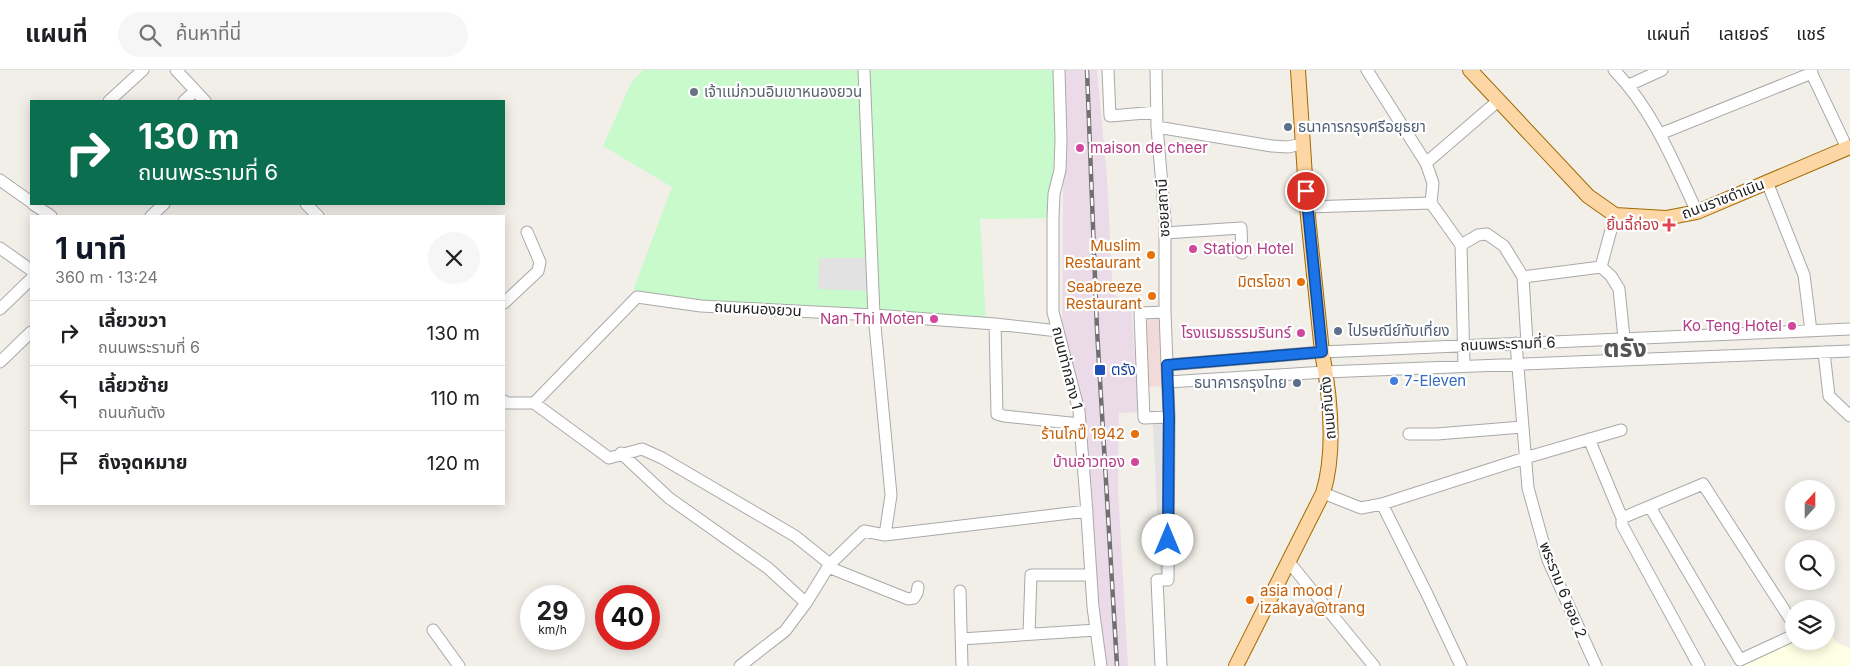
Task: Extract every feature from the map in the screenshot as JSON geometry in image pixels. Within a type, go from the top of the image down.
[{"type":"main road","name":"ถนนกันตัง","points":[[1236,666],[1323,494],[1328,479],[1331,448],[1326,372],[1322,352],[1307,207],[1298,70]]},
{"type":"main road","points":[[1470,70],[1588,196],[1615,215]]},
{"type":"main road","name":"ถนนราชดำเนิน","points":[[1615,215],[1666,218],[1697,212],[1849,147]]},
{"type":"street","points":[[111,100],[143,70]]},
{"type":"street","points":[[176,70],[204,100]]},
{"type":"street","points":[[864,70],[874,315],[891,496],[885,535]]},
{"type":"street","name":"ถนนท่ากลาง 1","points":[[1059,70],[1061,155],[1060,170],[1054,194],[1053,312],[1072,381],[1080,424],[1091,575],[1101,666]]},
{"type":"street","points":[[1108,70],[1110,116],[1157,112]]},
{"type":"street","name":"ซอยสถานี","points":[[1156,70],[1157,127],[1165,233],[1165,312],[1169,417],[1168,580],[1157,580],[1161,666]]},
{"type":"street","points":[[1367,70],[1426,164],[1434,183],[1430,203],[1461,245],[1464,366]]},
{"type":"street","points":[[1614,70],[1629,86],[1660,134],[1697,212]]},
{"type":"street","points":[[1629,86],[1662,70]]},
{"type":"street","points":[[1660,134],[1811,71],[1849,147]]},
{"type":"street","points":[[185,100],[195,91]]},
{"type":"street","points":[[1426,164],[1499,100]]},
{"type":"street","points":[[1157,127],[1272,146],[1288,147],[1302,144]]},
{"type":"street","points":[[0,180],[30,202]]},
{"type":"street","points":[[1767,182],[1804,275],[1811,330]]},
{"type":"street","points":[[1307,207],[1430,203]]},
{"type":"street","points":[[35,205],[50,215]]},
{"type":"street","points":[[152,215],[163,205]]},
{"type":"street","points":[[307,205],[317,215]]},
{"type":"street","points":[[1601,267],[1615,215]]},
{"type":"street","points":[[1165,233],[1241,228],[1242,253]]},
{"type":"street","points":[[505,302],[538,270],[540,262],[527,232]]},
{"type":"street","points":[[1461,245],[1478,235],[1487,234],[1504,246],[1523,277],[1601,267],[1611,276],[1619,289],[1624,338]]},
{"type":"street","points":[[0,248],[30,269]]},
{"type":"street","name":"พระราม 6 ซอย 2","points":[[1523,277],[1521,343],[1518,364],[1528,488],[1548,560],[1596,666]]},
{"type":"street","points":[[0,309],[30,280]]},
{"type":"street","name":"ถนนหนองยวน","points":[[534,403],[637,297],[701,306],[874,315],[995,324],[1058,331]]},
{"type":"street","points":[[1165,312],[1140,313],[1144,418],[1169,417]]},
{"type":"street","points":[[995,324],[997,414],[1080,424]]},
{"type":"street","name":"ถนนพระรามที่ 6","points":[[1167,365],[1322,352],[1850,329]]},
{"type":"street","points":[[0,362],[30,333]]},
{"type":"street","name":"ถนนพระรามที่ 6","points":[[1168,382],[1326,372],[1850,351]]},
{"type":"street","points":[[1824,352],[1830,396],[1850,416]]},
{"type":"street","points":[[505,402],[534,403],[609,458],[642,448],[662,458],[795,536],[829,566],[908,599],[914,598],[918,586]]},
{"type":"street","points":[[1409,434],[1437,434],[1522,427]]},
{"type":"street","points":[[1323,494],[1361,508],[1382,504],[1620,430]]},
{"type":"street","points":[[1589,439],[1622,518],[1622,525],[1698,666]]},
{"type":"street","points":[[621,453],[669,498],[768,568],[806,603]]},
{"type":"street","points":[[1622,518],[1703,484],[1785,611]]},
{"type":"street","points":[[1382,504],[1427,594],[1460,666]]},
{"type":"street","points":[[1650,507],[1740,660],[1785,639]]},
{"type":"street","points":[[740,666],[785,632],[829,566],[864,531],[885,535],[1087,512]]},
{"type":"street","points":[[1288,562],[1374,666]]},
{"type":"street","points":[[1029,634],[1031,575],[1091,575]]},
{"type":"street","points":[[960,591],[962,666]]},
{"type":"street","points":[[433,630],[459,666]]},
{"type":"street","points":[[961,639],[1096,630]]},
{"type":"shaded area","points":[[1064,70],[1097,70],[1107,179],[1113,294],[1131,304],[1139,412],[1119,413],[1118,489],[1128,666],[1104,666],[1099,622],[1088,444],[1062,331]]},
{"type":"shaded area","points":[[819,258],[869,258],[870,291],[818,289]]},
{"type":"shaded area","points":[[1146,316],[1160,316],[1163,386],[1146,387]]},
{"type":"shaded area","points":[[1153,423],[1168,423],[1175,575],[1160,576]]},
{"type":"shaded area","points":[[1835,640],[1837,643],[1850,648],[1850,666],[1742,666],[1785,646],[1785,650],[1835,650]]},
{"type":"green space","points":[[643,70],[1059,70],[1053,218],[980,219],[986,323],[637,297],[634,288],[672,187],[603,146],[631,83]]},
{"type":"railway","points":[[1087,70],[1097,330],[1117,666]]},
{"type":"place","name":"เจ้าเเม่กวนอิมเขาหนองยวน","points":[[694,92]]},
{"type":"place","name":"ธนาคารกรุงศรีอยุธยา","points":[[1288,127]]},
{"type":"place","name":"maison de cheer","points":[[1080,148]]},
{"type":"place","name":"ยิ้นฉี้ถ่อง","points":[[1669,225]]},
{"type":"place","name":"Station Hotel","points":[[1193,249]]},
{"type":"place","name":"Muslim Restaurant","points":[[1151,255]]},
{"type":"place","name":"มิตรโอชา","points":[[1301,282]]},
{"type":"place","name":"Seabreeze Restaurant","points":[[1152,296]]},
{"type":"place","name":"Nan Thi Moten","points":[[934,319]]},
{"type":"place","name":"Ko Teng Hotel","points":[[1792,326]]},
{"type":"place","name":"ไปรษณีย์ทับเที่ยง","points":[[1338,331]]},
{"type":"place","name":"โรงแรมธรรมรินทร์","points":[[1301,333]]},
{"type":"place","name":"ตรัง","points":[[1100,370]]},
{"type":"place","name":"7-Eleven","points":[[1394,381]]},
{"type":"place","name":"ธนาคารกรุงไทย","points":[[1297,383]]},
{"type":"place","name":"ร้านโกปี๊ 1942","points":[[1135,434]]},
{"type":"place","name":"บ้านอ่าวทอง","points":[[1135,462]]},
{"type":"place","name":"asia mood / izakaya@trang","points":[[1250,600]]},
{"type":"district","name":"ตรัง","points":[[1625,348]]},
{"type":"route","points":[[1168,540],[1169,417],[1167,365],[1322,352],[1306,191]]}]
